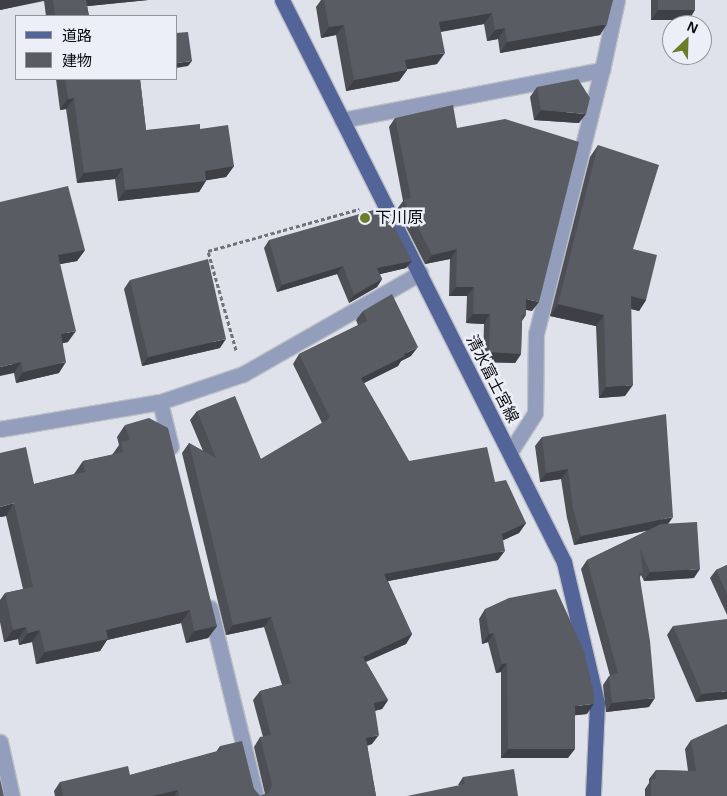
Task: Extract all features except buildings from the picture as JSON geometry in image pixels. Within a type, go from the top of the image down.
[{"type":"main road","name":"清水富士宮線","points":[[282,0],[564,562],[597,703],[593,796]]},
{"type":"street","points":[[510,452],[535,413],[536,334],[602,70],[617,0]]},
{"type":"street","points":[[342,120],[602,70]]},
{"type":"street","points":[[0,429],[160,402],[243,374],[420,274]]},
{"type":"street","points":[[160,402],[174,459]]},
{"type":"street","points":[[207,594],[256,796]]},
{"type":"street","points":[[0,742],[12,796]]},
{"type":"path","points":[[243,374],[208,251],[383,202]]},
{"type":"place","name":"下川原","points":[[365,218]]}]
